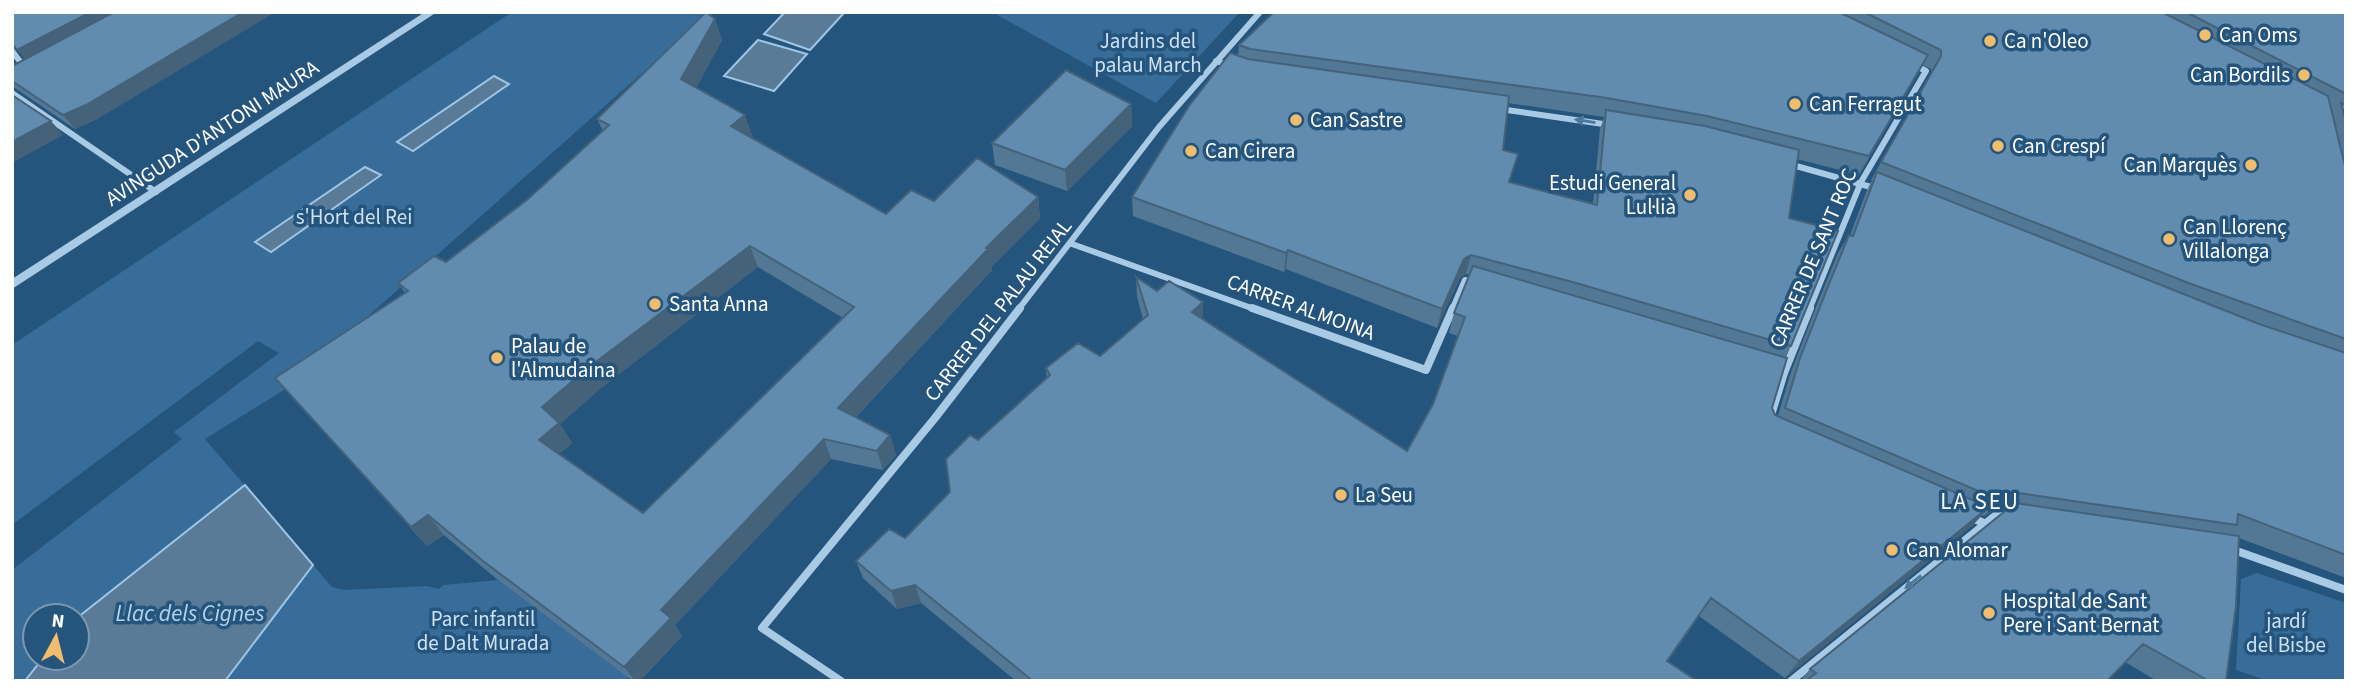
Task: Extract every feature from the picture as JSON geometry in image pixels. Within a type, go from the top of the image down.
[{"type":"street","name":"AVINGUDA D'ANTONI MAURA","points":[[12,285],[432,12]]},
{"type":"street","name":"CARRER DEL PALAU REIAL","points":[[841,681],[762,628],[935,418],[1072,244],[1159,127],[1261,12]]},
{"type":"street","points":[[12,51],[27,71]]},
{"type":"street","name":"CARRER DE SANT ROC","points":[[1767,429],[1784,373],[1861,182],[1926,71],[1902,59]]},
{"type":"street","points":[[1216,61],[1238,69]]},
{"type":"street","points":[[20,76],[38,65]]},
{"type":"street","points":[[12,93],[156,192]]},
{"type":"street","points":[[1485,107],[1619,127]]},
{"type":"street","points":[[1786,163],[1861,182],[1886,192]]},
{"type":"street","name":"CARRER ALMOINA","points":[[1072,244],[1426,370],[1465,280],[1478,283]]},
{"type":"street","points":[[1771,369],[1784,373]]},
{"type":"street","points":[[1961,513],[1986,524]]},
{"type":"street","points":[[1791,681],[1996,515],[2023,519]]},
{"type":"street","points":[[2217,547],[2237,551],[2346,590]]},
{"type":"street","points":[[2236,564],[2237,551]]},
{"type":"green space","points":[[512,12],[711,12],[287,388],[205,439],[332,587],[344,590],[427,586],[439,589],[443,585],[498,580],[628,677],[625,681],[12,681],[12,570],[182,439],[174,432],[279,353],[258,341],[12,525],[12,345]]},
{"type":"green space","name":"Jardins del palau March","points":[[992,12],[1240,12],[1156,103]]},
{"type":"green space","name":"jardí del Bisbe","points":[[2257,573],[2346,603],[2346,681],[2268,681],[2236,670],[2241,579]]},
{"type":"water","points":[[785,12],[844,13],[810,50],[764,34]]},
{"type":"water","points":[[758,40],[807,54],[774,91],[724,76]]},
{"type":"water","points":[[494,76],[509,84],[413,151],[397,142]]},
{"type":"water","points":[[365,167],[381,175],[271,252],[255,242]]},
{"type":"water","name":"Llac dels Cignes","points":[[245,485],[313,565],[225,681],[25,681],[32,672],[91,672],[91,607]]},
{"type":"building","points":[[12,12],[91,12],[17,50],[12,44]]},
{"type":"building","points":[[114,12],[243,12],[86,105],[63,115],[12,81],[12,66]]},
{"type":"building","name":"Palau de l'Almudaina","points":[[706,12],[715,19],[681,79],[745,115],[731,126],[886,214],[911,190],[934,201],[977,158],[1038,197],[986,248],[988,249],[838,408],[890,435],[877,451],[824,439],[661,610],[671,618],[624,667],[483,561],[428,515],[411,527],[275,378],[408,291],[398,283],[434,256],[446,262],[528,199],[609,125],[597,119]],"holes":[[[750,246],[854,307],[643,513],[539,440],[559,423],[542,407],[589,367]]]},
{"type":"building","points":[[1274,12],[1839,12],[1928,55],[1869,156],[1707,116],[1607,98],[1250,49],[1239,45]]},
{"type":"building","points":[[1864,12],[2162,12],[2328,96],[2346,170],[2346,339],[2191,284],[1881,162],[1941,56],[1941,50]]},
{"type":"building","points":[[2186,12],[2346,12],[2346,94]]},
{"type":"building","points":[[1230,53],[1248,59],[1509,96],[1503,150],[1518,154],[1509,182],[1597,205],[1606,110],[1705,126],[1799,150],[1789,218],[1838,231],[1791,346],[1471,255],[1464,259],[1442,309],[1288,250],[1286,253],[1132,197],[1189,106]]},
{"type":"building","points":[[1066,70],[1131,104],[1065,170],[992,143]]},
{"type":"building","points":[[12,95],[51,121],[12,142]]},
{"type":"building","points":[[2341,103],[2346,105],[2346,121]]},
{"type":"building","points":[[1877,172],[2259,324],[2346,353],[2346,555],[2238,514],[2237,525],[2012,492],[1999,500],[1785,408],[1800,358],[1849,235],[1853,236]]},
{"type":"building","name":"La Seu","points":[[1473,266],[1787,358],[1772,408],[1775,415],[1989,507],[1799,661],[1711,598],[1667,661],[1697,681],[1033,681],[915,585],[891,591],[856,561],[889,529],[905,538],[950,492],[946,459],[970,435],[978,440],[1050,375],[1046,368],[1078,343],[1100,356],[1148,315],[1136,277],[1157,291],[1169,281],[1203,302],[1192,312],[1407,451],[1433,404],[1465,317],[1454,313]]},
{"type":"building","points":[[2015,503],[2239,536],[2236,606],[2226,681],[2209,681],[2143,644],[2107,681],[1806,681],[1816,673],[1810,669]]},
{"type":"place","name":"Can Oms","points":[[2205,35]]},
{"type":"place","name":"Ca n'Oleo","points":[[1990,41]]},
{"type":"place","name":"Can Bordils","points":[[2304,75]]},
{"type":"place","name":"Can Ferragut","points":[[1795,104]]},
{"type":"place","name":"Can Sastre","points":[[1296,120]]},
{"type":"place","name":"Can Crespí","points":[[1998,146]]},
{"type":"place","name":"Can Cirera","points":[[1191,151]]},
{"type":"place","name":"Can Marquès","points":[[2251,165]]},
{"type":"place","name":"Estudi General Lul·lià","points":[[1690,195]]},
{"type":"place","name":"Can Llorenç Villalonga","points":[[2169,239]]},
{"type":"place","name":"Santa Anna","points":[[655,304]]},
{"type":"place","name":"Palau de l'Almudaina","points":[[497,358]]},
{"type":"place","name":"La Seu","points":[[1341,495]]},
{"type":"place","name":"Can Alomar","points":[[1892,550]]},
{"type":"place","name":"Hospital de Sant Pere i Sant Bernat","points":[[1989,613]]},
{"type":"district","name":"LA SEU","points":[[1980,501]]},
{"type":"park label","name":"s'Hort del Rei","points":[[354,217]]},
{"type":"park label","name":"Parc infantil de Dalt Murada","points":[[483,631]]}]
